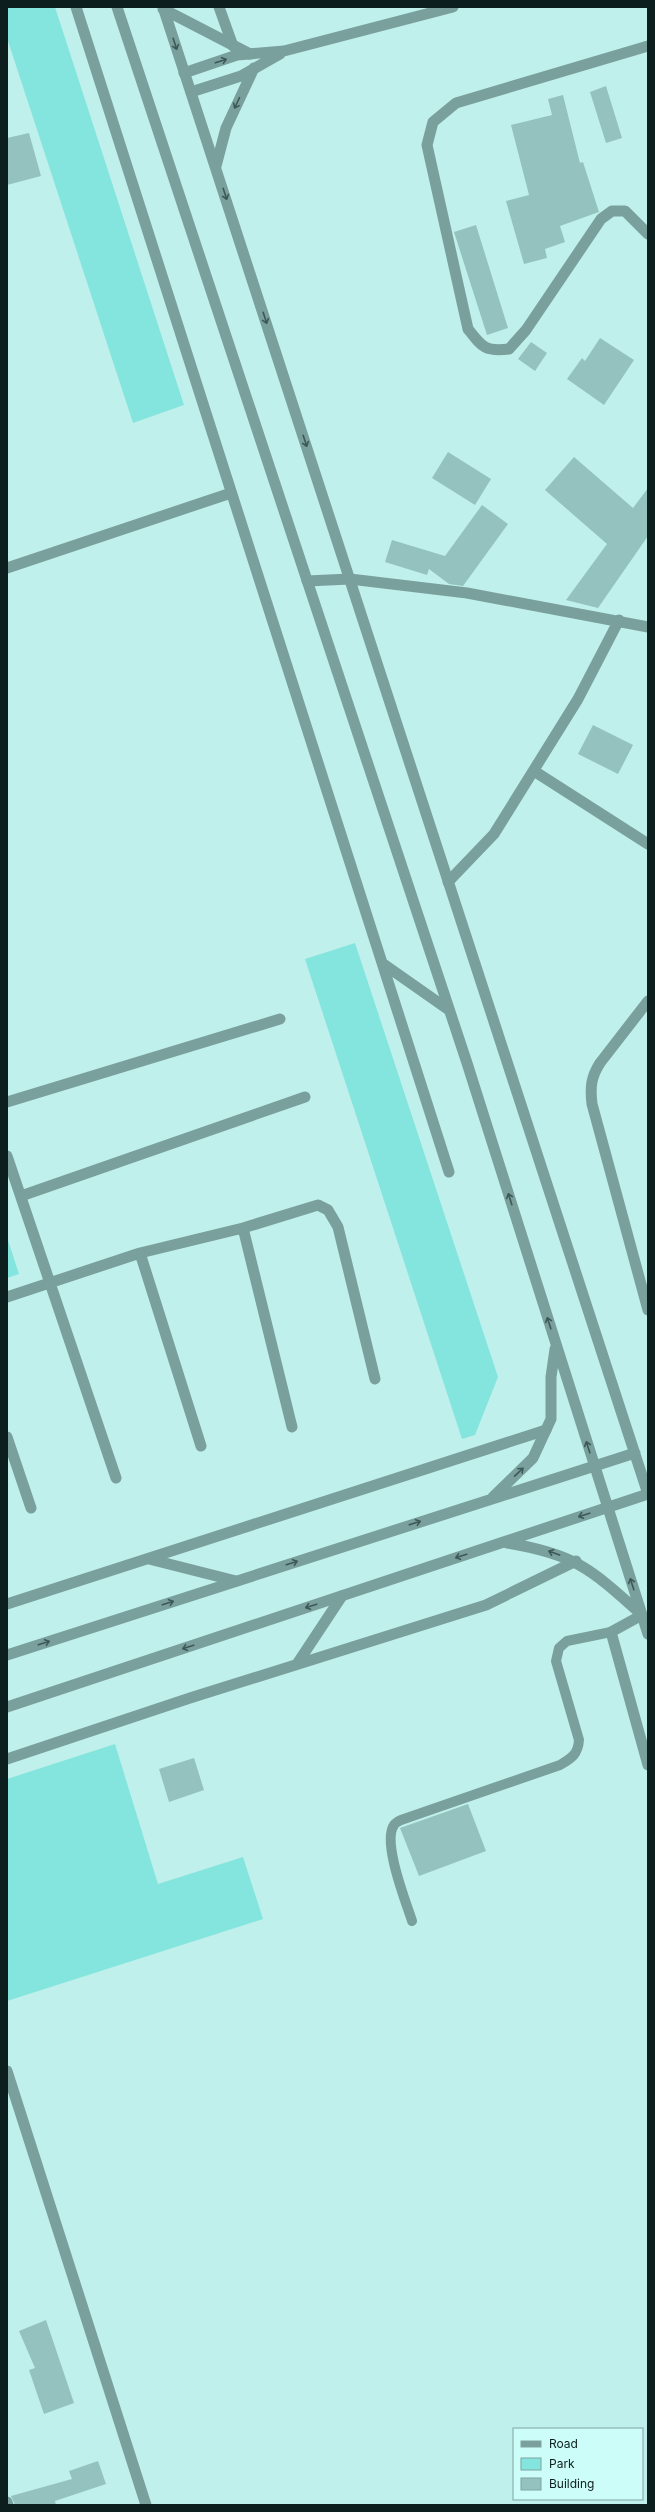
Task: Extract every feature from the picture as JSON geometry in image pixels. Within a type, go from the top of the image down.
[{"type":"street","points":[[76,7],[449,1172]]},
{"type":"street","points":[[117,7],[449,1010],[648,1634]]},
{"type":"street","points":[[219,7],[233,46]]},
{"type":"street","points":[[184,73],[237,55],[284,51],[453,7]]},
{"type":"street","points":[[163,8],[250,54]]},
{"type":"street","points":[[7,1707],[648,1494],[644,1470],[635,1452],[163,8]]},
{"type":"street","points":[[648,46],[456,103],[433,122],[427,145],[468,329],[481,346],[495,351],[509,349],[526,330],[601,219],[612,210],[625,210],[648,234]]},
{"type":"street","points":[[191,92],[241,76],[284,51]]},
{"type":"street","points":[[216,167],[226,128],[254,68]]},
{"type":"street","points":[[7,568],[231,493]]},
{"type":"street","points":[[307,581],[350,579],[468,593],[619,620],[648,627]]},
{"type":"street","points":[[448,882],[494,834],[578,699],[619,620]]},
{"type":"street","points":[[534,770],[648,844]]},
{"type":"street","points":[[382,963],[449,1010]]},
{"type":"street","points":[[648,1000],[600,1062],[593,1073],[590,1085],[592,1104],[648,1309]]},
{"type":"street","points":[[7,1102],[280,1019]]},
{"type":"street","points":[[20,1196],[305,1097]]},
{"type":"street","points":[[7,1156],[116,1478]]},
{"type":"street","points":[[7,1297],[140,1253],[243,1228],[318,1205],[328,1210],[334,1217],[375,1379]]},
{"type":"street","points":[[243,1228],[292,1427]]},
{"type":"street","points":[[140,1253],[201,1446]]},
{"type":"street","points":[[491,1499],[533,1458],[551,1419],[552,1377],[556,1345]]},
{"type":"street","points":[[7,1604],[546,1430]]},
{"type":"street","points":[[7,1437],[31,1508]]},
{"type":"street","points":[[7,1655],[635,1452]]},
{"type":"street","points":[[504,1542],[542,1549],[576,1561],[596,1574],[642,1615]]},
{"type":"street","points":[[148,1559],[236,1581]]},
{"type":"street","points":[[7,1759],[297,1664],[486,1605],[576,1561]]},
{"type":"street","points":[[297,1664],[342,1596]]},
{"type":"street","points":[[642,1615],[611,1632],[648,1765]]},
{"type":"street","points":[[7,2070],[146,2505]]},
{"type":"lane","points":[[412,1921],[393,1861],[391,1836],[393,1826],[401,1820],[560,1765],[573,1758],[578,1749],[579,1740],[556,1661],[559,1648],[567,1641],[611,1632]]},
{"type":"green space","points":[[7,7],[55,7],[184,405],[133,423],[7,38]]},
{"type":"green space","points":[[355,943],[498,1377],[475,1435],[462,1439],[305,959]]},
{"type":"green space","points":[[7,1237],[19,1274],[7,1278]]},
{"type":"green space","points":[[115,1744],[158,1884],[243,1857],[263,1919],[7,2001],[7,1779]]},
{"type":"building","points":[[606,86],[622,138],[606,143],[590,92]]},
{"type":"building","points":[[563,95],[580,163],[583,162],[599,212],[560,226],[565,242],[545,249],[547,258],[524,264],[506,201],[529,195],[511,125],[552,115],[548,99]]},
{"type":"building","points":[[29,133],[41,176],[7,185],[7,138]]},
{"type":"building","points":[[476,225],[508,328],[487,335],[454,232]]},
{"type":"building","points":[[600,338],[634,360],[604,405],[567,379],[582,358],[585,361]]},
{"type":"building","points":[[531,342],[547,353],[535,371],[518,359]]},
{"type":"building","points":[[448,452],[491,479],[475,505],[432,478]]},
{"type":"building","points":[[574,457],[633,508],[648,488],[648,536],[598,608],[566,600],[607,544],[545,490]]},
{"type":"building","points":[[482,505],[508,524],[463,586],[449,584],[429,569],[427,575],[385,562],[392,540],[445,556]]},
{"type":"building","points":[[593,725],[633,745],[618,774],[578,754]]},
{"type":"building","points":[[194,1758],[204,1790],[169,1802],[159,1769]]},
{"type":"building","points":[[468,1804],[486,1851],[419,1876],[400,1828]]},
{"type":"building","points":[[46,2320],[74,2403],[44,2414],[29,2370],[35,2368],[19,2331]]},
{"type":"building","points":[[98,2461],[106,2484],[55,2501],[56,2505],[15,2505],[11,2496],[72,2479],[69,2471]]}]
